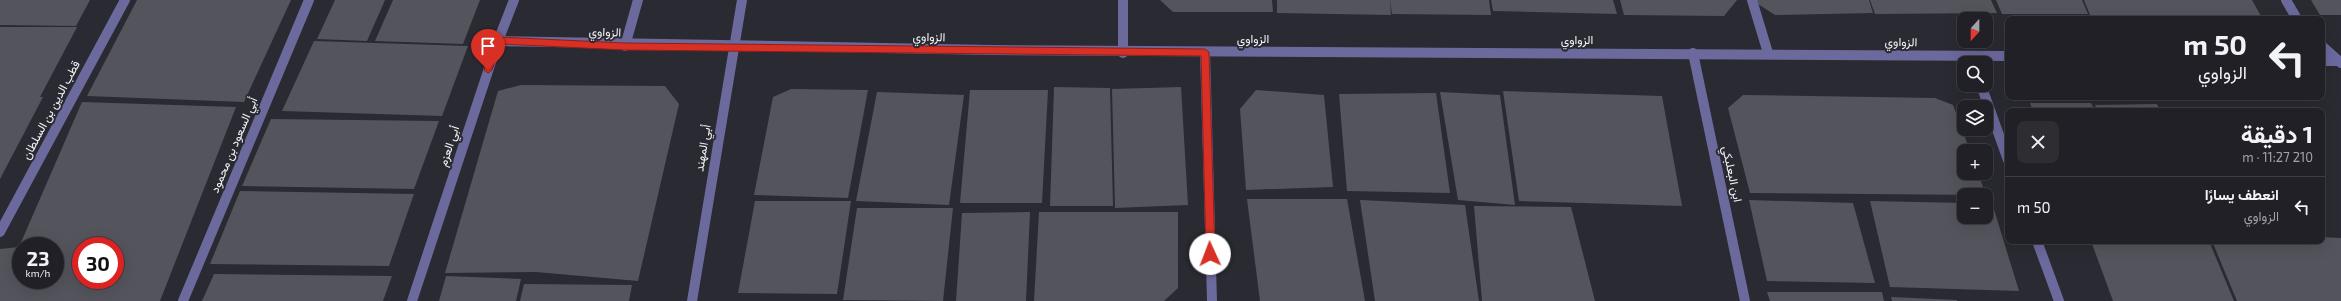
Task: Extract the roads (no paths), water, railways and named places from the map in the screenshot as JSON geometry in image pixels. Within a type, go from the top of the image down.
[{"type":"street","name":"قطب الدين بن السلطان","points":[[0,232],[125,0]]},
{"type":"street","name":"أبي السعود بن محمود","points":[[183,301],[309,0]]},
{"type":"street","name":"أبي العزم","points":[[412,301],[498,41],[514,0]]},
{"type":"street","points":[[625,46],[638,0]]},
{"type":"street","name":"أبي المهند","points":[[692,301],[732,46],[742,0]]},
{"type":"street","points":[[1123,0],[1123,53]]},
{"type":"street","points":[[1752,0],[1768,53]]},
{"type":"street","points":[[2286,0],[2295,16]]},
{"type":"street","name":"الزواوي","points":[[498,41],[625,46],[732,46],[1123,53],[1768,53],[1957,59]]},
{"type":"street","points":[[2325,49],[2340,62]]},
{"type":"street","points":[[1205,52],[1212,301]]},
{"type":"street","name":"ابن البعلبكي","points":[[1693,53],[1745,301]]},
{"type":"street","name":"الزواوي","points":[[1993,57],[2005,56]]},
{"type":"street","points":[[2325,61],[2340,62]]},
{"type":"street","points":[[1984,92],[2005,152]]},
{"type":"street","points":[[2038,244],[2058,301]]}]
